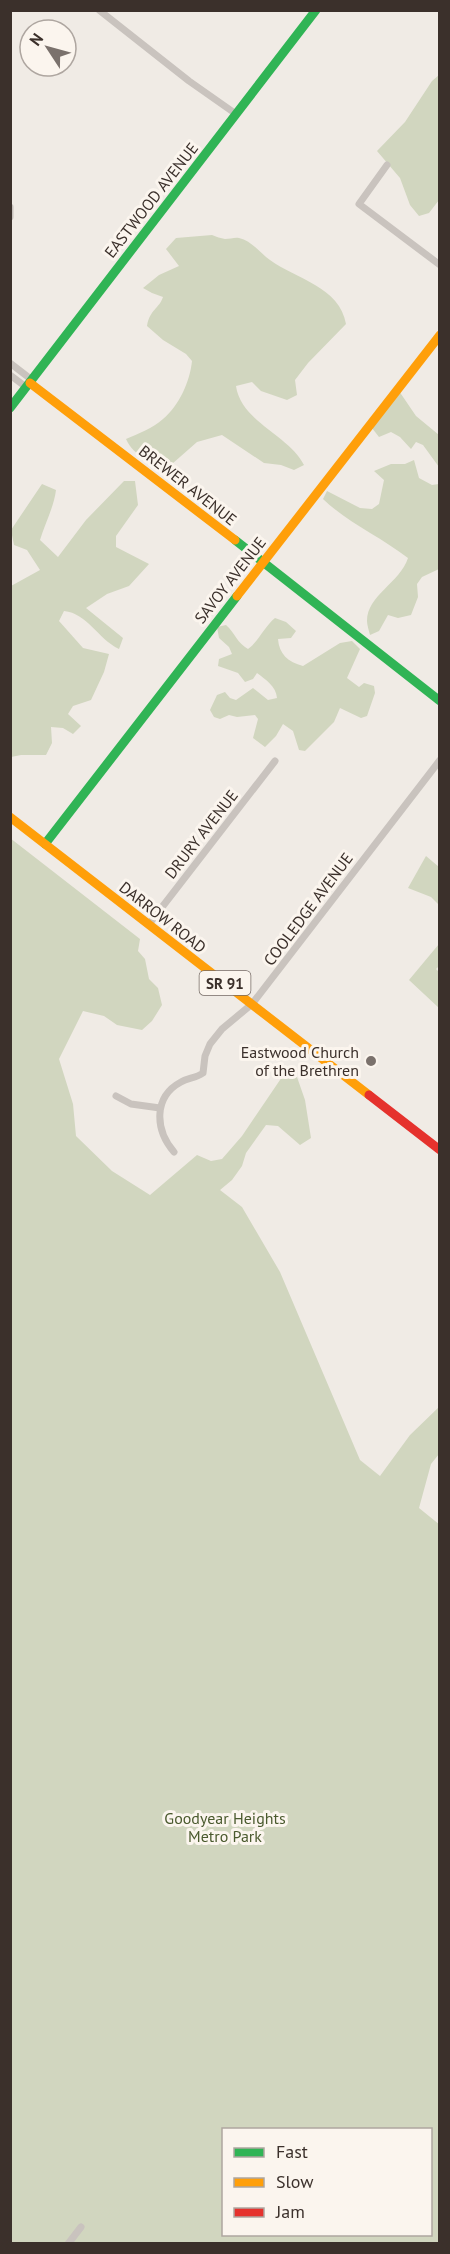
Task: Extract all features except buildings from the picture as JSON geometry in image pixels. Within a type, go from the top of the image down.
[{"type":"street","points":[[99,10],[189,81],[236,114]]},
{"type":"street","name":"EASTWOOD AVENUE","points":[[10,408],[316,10]]},
{"type":"street","points":[[387,165],[359,204],[440,266]]},
{"type":"street","points":[[10,207],[10,217]]},
{"type":"street","name":"SAVOY AVENUE","points":[[45,844],[440,335]]},
{"type":"street","points":[[10,363],[29,383]]},
{"type":"street","points":[[10,375],[29,383]]},
{"type":"street","name":"BREWER AVENUE","points":[[29,383],[117,448],[440,701]]},
{"type":"street","name":"COOLEDGE AVENUE","points":[[160,1108],[166,1096],[175,1086],[203,1074],[205,1056],[210,1044],[222,1029],[252,1004],[440,760]]},
{"type":"street","name":"DRURY AVENUE","points":[[149,924],[275,761]]},
{"type":"street","name":"DARROW ROAD","points":[[10,817],[440,1150]]},
{"type":"street","points":[[116,1096],[132,1104],[160,1108],[160,1128],[163,1137],[174,1152]]},
{"type":"street","points":[[68,2244],[81,2227]]},
{"type":"green space","points":[[439,75],[439,200],[429,213],[419,216],[410,205],[400,178],[377,151],[405,122],[432,81]]},
{"type":"green space","points":[[212,235],[225,239],[239,238],[248,242],[280,267],[326,292],[342,311],[346,324],[308,363],[295,380],[297,395],[287,400],[261,391],[252,382],[236,386],[247,409],[297,454],[304,465],[294,470],[281,465],[264,463],[222,435],[197,442],[172,464],[158,463],[139,455],[126,439],[155,425],[169,414],[183,393],[192,361],[186,354],[163,340],[147,326],[150,316],[163,297],[143,288],[159,275],[179,266],[166,249],[176,238]]},
{"type":"green space","points":[[399,391],[416,416],[439,435],[439,467],[423,445],[416,442],[411,449],[400,437],[391,432],[379,437],[372,428]]},
{"type":"green space","points":[[414,460],[419,478],[432,485],[439,484],[439,569],[422,577],[417,584],[418,597],[411,615],[398,618],[388,615],[379,631],[370,635],[368,612],[378,596],[404,567],[408,558],[323,499],[327,491],[360,508],[372,509],[379,504],[384,480],[374,471],[391,464],[405,464]]},
{"type":"green space","points":[[124,481],[135,481],[138,505],[116,536],[116,547],[149,564],[129,586],[107,594],[86,608],[123,638],[119,649],[79,616],[64,611],[59,621],[83,648],[109,654],[104,672],[91,700],[73,706],[68,714],[81,726],[73,734],[63,728],[51,727],[52,743],[46,755],[11,757],[11,586],[40,570],[27,550],[14,545],[11,530],[42,484],[56,490],[40,540],[58,557],[86,520]]},
{"type":"green space","points":[[275,618],[286,622],[296,631],[291,638],[278,639],[282,653],[289,660],[303,666],[340,643],[352,641],[360,649],[347,678],[359,687],[364,683],[374,686],[375,693],[367,716],[361,718],[340,708],[334,722],[305,751],[299,750],[293,731],[283,724],[276,736],[265,747],[253,738],[258,719],[255,715],[237,717],[229,715],[220,719],[214,717],[210,710],[217,695],[225,692],[230,698],[236,700],[253,688],[268,700],[277,698],[273,687],[257,673],[253,679],[245,682],[238,673],[218,666],[219,659],[232,654],[229,647],[219,638],[217,627],[226,625],[248,649]]},
{"type":"green space","name":"Goodyear Heights Metro Park","points":[[10,838],[140,939],[138,951],[145,959],[149,979],[158,988],[162,1005],[152,1021],[142,1030],[117,1025],[104,1016],[83,1011],[59,1059],[73,1104],[76,1136],[112,1171],[150,1195],[197,1155],[211,1161],[222,1159],[242,1136],[282,1077],[297,1077],[305,1100],[311,1138],[300,1145],[278,1126],[266,1125],[246,1153],[242,1166],[232,1180],[220,1190],[242,1207],[280,1272],[360,1460],[380,1476],[410,1435],[439,1407],[439,1454],[431,1464],[419,1508],[440,1525],[439,2243],[11,2243]]},
{"type":"green space","points":[[426,856],[439,867],[439,905],[431,897],[408,888]]},
{"type":"green space","points":[[439,944],[439,966],[436,969],[439,972],[439,1008],[409,980]]},
{"type":"traffic: fast","points":[[10,408],[316,10]]},
{"type":"traffic: fast","points":[[235,540],[440,701]]},
{"type":"traffic: fast","points":[[45,844],[237,596]]},
{"type":"traffic: slow","points":[[237,596],[440,335]]},
{"type":"traffic: slow","points":[[30,383],[235,540]]},
{"type":"traffic: slow","points":[[10,817],[369,1095]]},
{"type":"traffic: jam","points":[[369,1095],[440,1150]]},
{"type":"place","name":"Eastwood Church of the Brethren","points":[[371,1061]]}]
